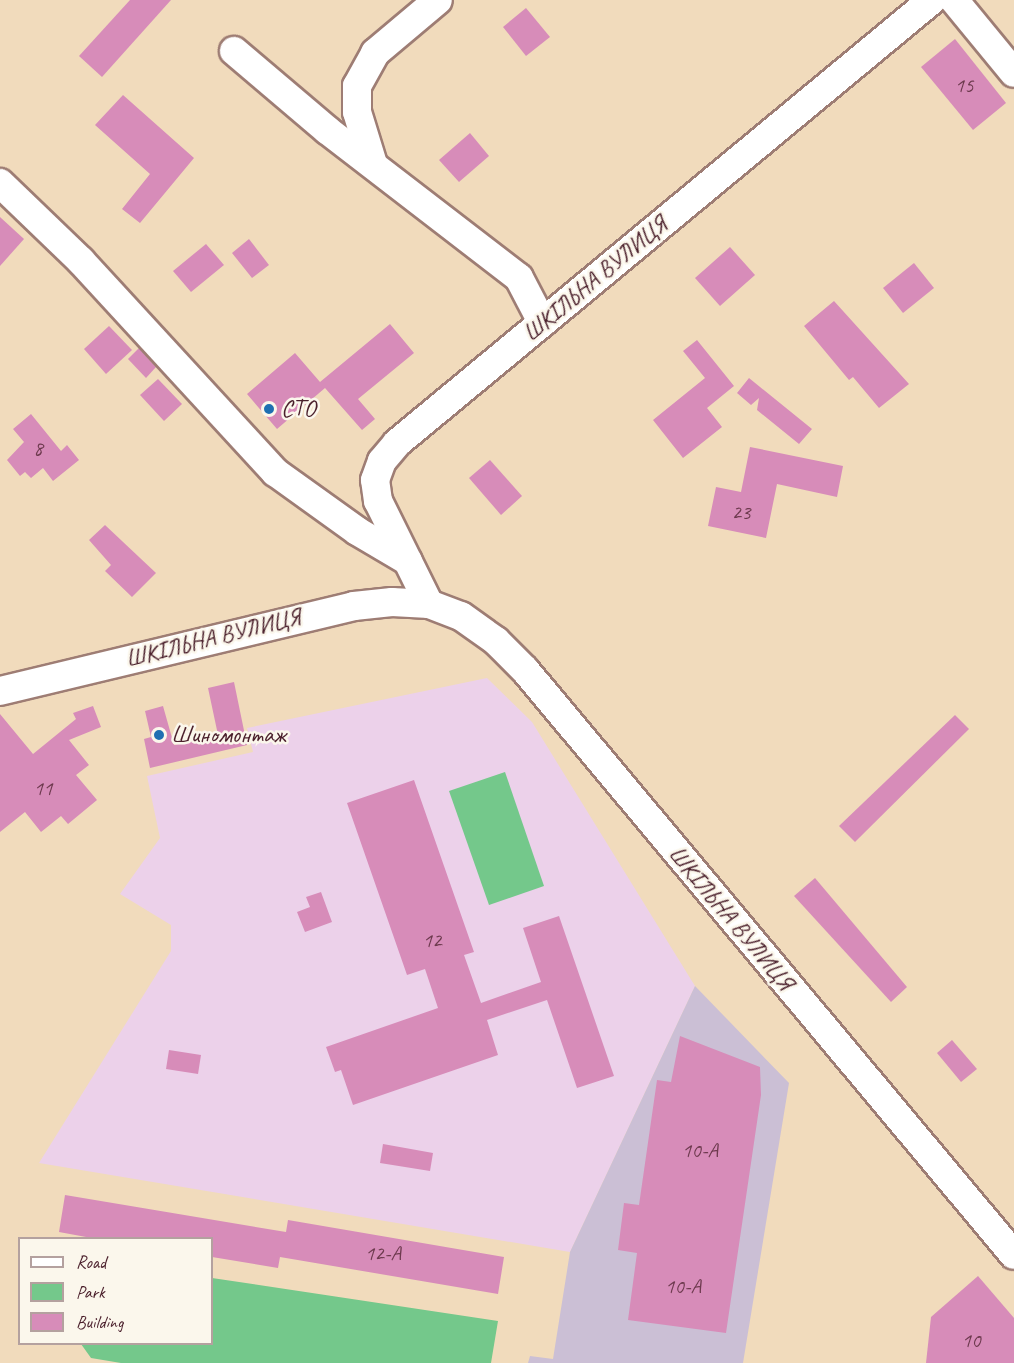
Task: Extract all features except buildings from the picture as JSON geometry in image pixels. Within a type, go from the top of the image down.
[{"type":"street","points":[[373,164],[357,112],[357,86],[375,53],[438,0]]},
{"type":"street","name":"ШКІЛЬНА ВУЛИЦЯ","points":[[429,604],[378,501],[375,480],[382,461],[397,443],[932,0]]},
{"type":"street","points":[[954,0],[1014,73]]},
{"type":"street","points":[[234,51],[519,278],[542,322]]},
{"type":"street","points":[[0,183],[81,261],[275,472],[357,531],[408,561]]},
{"type":"street","name":"ШКІЛЬНА ВУЛИЦЯ","points":[[0,691],[280,621],[354,606],[392,602],[429,604],[461,616],[496,641],[525,670],[1014,1255]]},
{"type":"shaded area","points":[[487,678],[532,722],[695,986],[570,1252],[39,1163],[171,951],[171,925],[120,894],[160,838],[147,776],[253,752],[247,728]]},
{"type":"shaded area","points":[[695,986],[789,1083],[743,1363],[528,1363],[530,1356],[553,1359],[570,1252]]},
{"type":"green space","points":[[505,772],[544,886],[489,905],[449,791]]},
{"type":"green space","points":[[213,1278],[498,1321],[491,1363],[121,1363],[91,1358],[82,1345],[213,1345]]},
{"type":"place","name":"СТО","points":[[269,409]]},
{"type":"place","name":"Шиномонтаж","points":[[159,735]]}]
